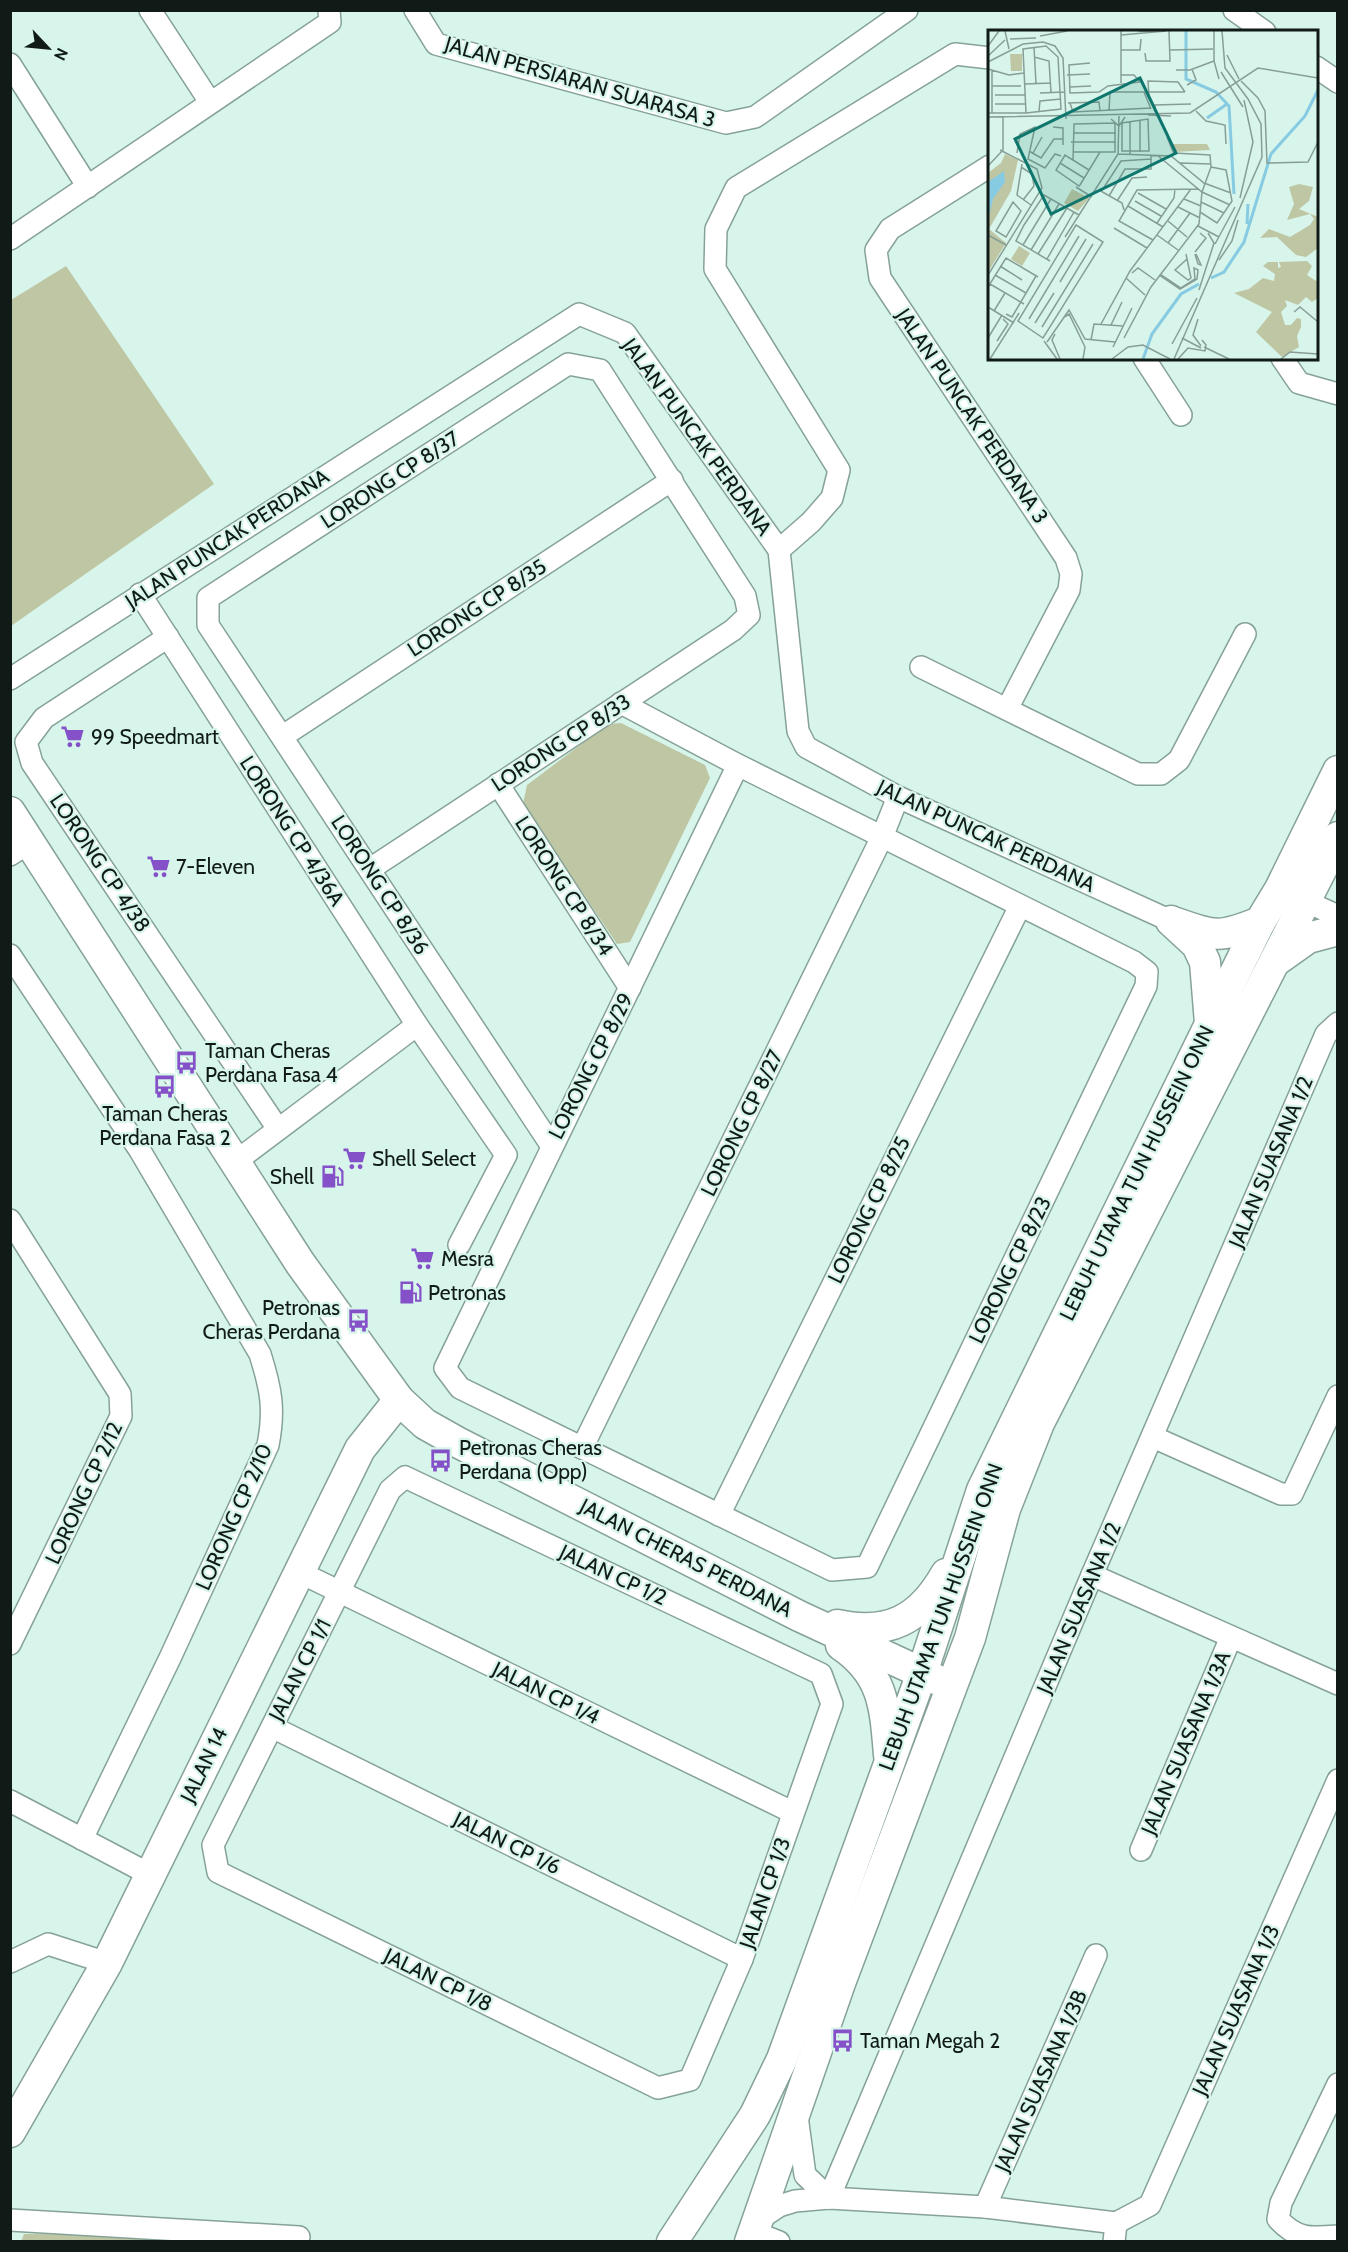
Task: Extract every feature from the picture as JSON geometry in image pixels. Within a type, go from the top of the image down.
[{"type":"main road","name":"LEBUH UTAMA TUN HUSSEIN ONN","points":[[760,2234],[796,2108],[840,1983],[970,1638],[1005,1509],[1039,1423],[1271,966],[1292,895],[1338,771]]},
{"type":"main road","name":"JALAN CHERAS PERDANA","points":[[10,812],[20,849],[235,1161],[300,1263],[399,1400],[425,1424],[457,1442],[799,1616],[928,1676]]},
{"type":"main road","name":"LEBUH UTAMA TUN HUSSEIN ONN","points":[[672,2241],[755,2115],[782,2059],[889,1763],[928,1676],[963,1544],[1004,1443],[1260,922],[1292,895],[1338,837]]},
{"type":"main road","points":[[1338,848],[1338,877]]},
{"type":"main road","points":[[1171,921],[1210,935],[1228,934],[1260,922]]},
{"type":"main road","points":[[1171,921],[1197,945],[1205,962],[1210,1023]]},
{"type":"main road","points":[[1271,966],[1294,946],[1308,938],[1338,930]]},
{"type":"main road","name":"JALAN 14","points":[[10,2132],[107,1963],[360,1449],[399,1400]]},
{"type":"main road","points":[[799,1616],[861,1630],[881,1629],[899,1623],[917,1611],[943,1579],[963,1544]]},
{"type":"main road","points":[[912,1794],[916,1760],[939,1700],[939,1688],[928,1676],[947,1671],[953,1660],[974,1598],[982,1589]]},
{"type":"main road","points":[[799,1616],[848,1650],[866,1666],[880,1688],[886,1716],[889,1763]]},
{"type":"main road","points":[[659,2241],[710,2156],[755,2115]]},
{"type":"street","points":[[150,10],[210,102]]},
{"type":"street","name":"JALAN PERSIARAN SUARASA 3","points":[[415,10],[436,44],[726,123],[755,117],[908,10]]},
{"type":"street","points":[[1234,10],[1262,30]]},
{"type":"street","points":[[10,239],[210,102],[330,16]]},
{"type":"street","points":[[779,550],[811,522],[832,498],[839,470],[715,268],[716,229],[736,188],[956,54],[988,58]]},
{"type":"street","points":[[10,64],[88,187]]},
{"type":"street","points":[[1318,68],[1338,82]]},
{"type":"street","name":"JALAN PUNCAK PERDANA 3","points":[[988,167],[890,229],[876,250],[880,278],[1066,558],[1071,574],[1069,590],[1007,709]]},
{"type":"street","name":"JALAN PUNCAK PERDANA","points":[[10,679],[579,314],[625,333],[779,550],[798,731],[806,747],[898,797],[1171,921]]},
{"type":"street","points":[[1145,360],[1181,415]]},
{"type":"street","points":[[1283,360],[1299,383],[1338,394]]},
{"type":"street","name":"LORONG CP 8/37","points":[[208,626],[208,598],[568,364],[600,370],[672,480]]},
{"type":"street","name":"LORONG CP 8/33","points":[[370,869],[733,630],[750,615],[745,596],[672,480]]},
{"type":"street","name":"LORONG CP 8/35","points":[[283,736],[672,480]]},
{"type":"street","name":"LORONG CP 4/36A","points":[[140,594],[417,1025],[506,1155],[459,1245]]},
{"type":"street","name":"LORONG CP 8/36","points":[[208,626],[283,736],[551,1145]]},
{"type":"street","points":[[921,667],[1138,774],[1161,774],[1179,760],[1245,634]]},
{"type":"street","name":"LORONG CP 4/38","points":[[168,637],[44,718],[26,742],[32,763],[278,1129]]},
{"type":"street","points":[[621,703],[738,765],[1020,906]]},
{"type":"street","name":"LORONG CP 8/29","points":[[582,1448],[460,1388],[445,1368],[551,1145],[738,765]]},
{"type":"street","name":"LORONG CP 8/34","points":[[498,784],[630,988]]},
{"type":"street","name":"LORONG CP 8/27","points":[[582,1448],[882,837],[898,797]]},
{"type":"street","points":[[1292,895],[1338,916]]},
{"type":"street","name":"LORONG CP 8/23","points":[[718,1515],[832,1570],[867,1567],[1146,986],[1147,972],[1134,962],[1020,906]]},
{"type":"street","name":"LORONG CP 8/25","points":[[718,1515],[1020,906]]},
{"type":"street","name":"LORONG CP 2/10","points":[[10,955],[139,1149],[260,1354],[271,1391],[273,1419],[268,1445],[170,1658],[82,1839]]},
{"type":"street","name":"JALAN SUASANA 1/2","points":[[829,2198],[1092,1575],[1326,1034],[1338,1023]]},
{"type":"street","points":[[235,1161],[417,1025]]},
{"type":"street","name":"LORONG CP 2/12","points":[[10,1220],[120,1394],[122,1416],[10,1644]]},
{"type":"street","points":[[1153,1437],[1281,1494],[1292,1494],[1338,1396]]},
{"type":"street","points":[[582,1448],[718,1515]]},
{"type":"street","name":"JALAN CP 1/1","points":[[218,1872],[213,1845],[390,1490],[405,1477]]},
{"type":"street","name":"JALAN CP 1/2","points":[[405,1477],[821,1674]]},
{"type":"street","name":"JALAN CP 1/4","points":[[299,1572],[792,1812]]},
{"type":"street","points":[[1092,1575],[1338,1684]]},
{"type":"street","name":"JALAN SUASANA 1/3A","points":[[1141,1850],[1231,1637]]},
{"type":"street","name":"JALAN CP 1/3","points":[[658,2088],[690,2080],[742,1959],[832,1704],[821,1674]]},
{"type":"street","name":"JALAN CP 1/6","points":[[272,1727],[742,1959]]},
{"type":"street","name":"JALAN SUASANA 1/3","points":[[1115,2232],[1150,2205],[1338,1780]]},
{"type":"street","points":[[10,1801],[151,1875]]},
{"type":"street","name":"JALAN CP 1/8","points":[[218,1872],[658,2088]]},
{"type":"street","points":[[10,1962],[48,1944],[107,1963]]},
{"type":"street","name":"JALAN SUASANA 1/3B","points":[[985,2207],[1096,1955]]},
{"type":"street","points":[[1338,2084],[1281,2203],[1278,2219],[1288,2231],[1307,2238],[1338,2236]]},
{"type":"street","points":[[796,2108],[805,2175],[829,2198]]},
{"type":"street","points":[[760,2234],[779,2206],[795,2201],[829,2198],[985,2207],[1115,2232]]},
{"type":"street","points":[[10,2220],[299,2237]]},
{"type":"green space","points":[[66,266],[214,484],[11,626],[11,300]]},
{"type":"green space","points":[[621,723],[705,765],[710,778],[630,942],[617,944],[523,804],[527,785],[608,724]]},
{"type":"green space","points":[[24,2234],[172,2235],[169,2242],[21,2242]]},
{"type":"place","name":"99 Speedmart","points":[[73,737]]},
{"type":"place","name":"7-Eleven","points":[[158,867]]},
{"type":"place","name":"Taman Cheras Perdana Fasa 4","points":[[187,1063]]},
{"type":"place","name":"Taman Cheras Perdana Fasa 2","points":[[165,1086]]},
{"type":"place","name":"Shell Select","points":[[354,1159]]},
{"type":"place","name":"Shell","points":[[332,1177]]},
{"type":"place","name":"Mesra","points":[[423,1259]]},
{"type":"place","name":"Petronas","points":[[410,1293]]},
{"type":"place","name":"Petronas Cheras Perdana","points":[[358,1320]]},
{"type":"place","name":"Petronas Cheras Perdana (Opp)","points":[[441,1460]]},
{"type":"place","name":"Taman Megah 2","points":[[842,2041]]}]
